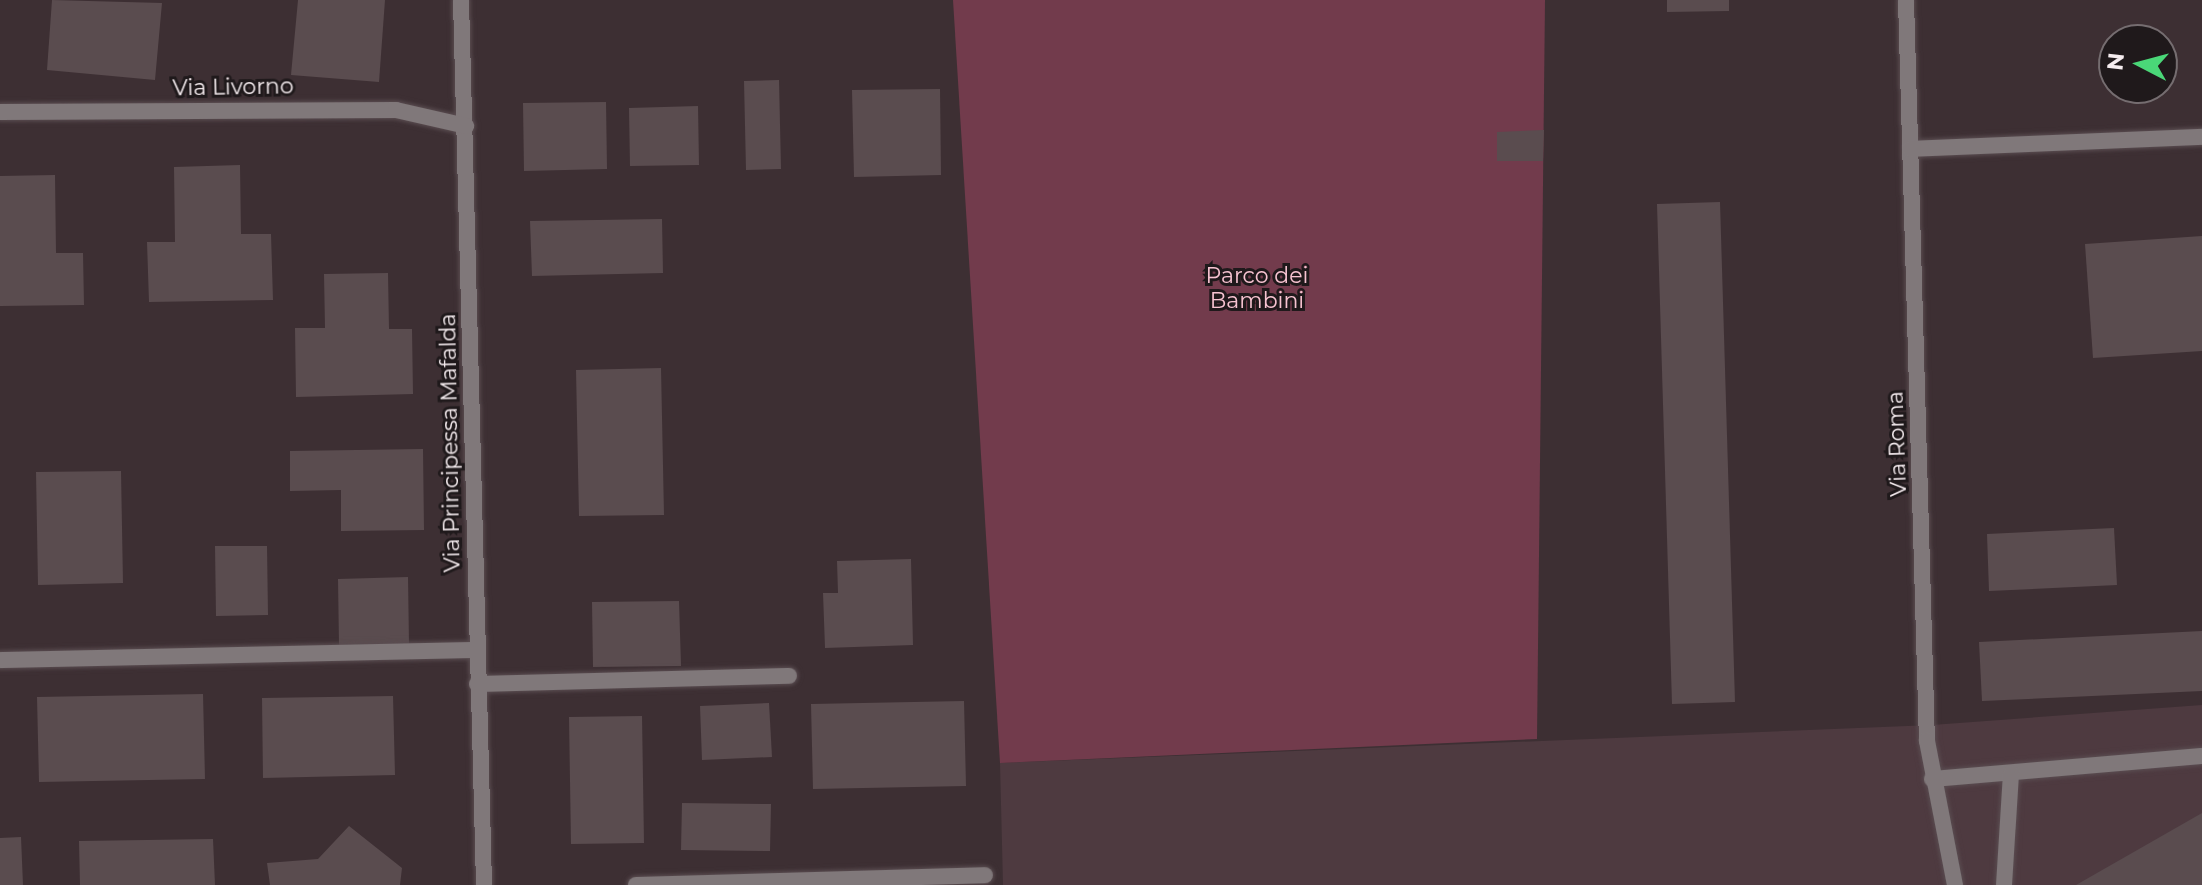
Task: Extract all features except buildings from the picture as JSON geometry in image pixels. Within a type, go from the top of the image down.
[{"type":"street","name":"Via Principessa Mafalda","points":[[461,0],[484,885]]},
{"type":"street","name":"Via Roma","points":[[1906,0],[1932,779],[1955,885]]},
{"type":"street","name":"Via Livorno","points":[[0,112],[396,110],[466,126]]},
{"type":"street","points":[[1910,149],[2202,137]]},
{"type":"street","points":[[0,660],[476,650]]},
{"type":"street","points":[[477,684],[789,676]]},
{"type":"street","points":[[1932,779],[2202,756]]},
{"type":"street","points":[[2004,885],[2011,773]]},
{"type":"street","points":[[636,885],[985,875]]},
{"type":"shaded area","points":[[2202,705],[2202,885],[1003,885],[1000,763],[1932,725]]},
{"type":"green space","name":"Parco dei Bambini","points":[[953,0],[1545,0],[1537,739],[1000,763]]}]
